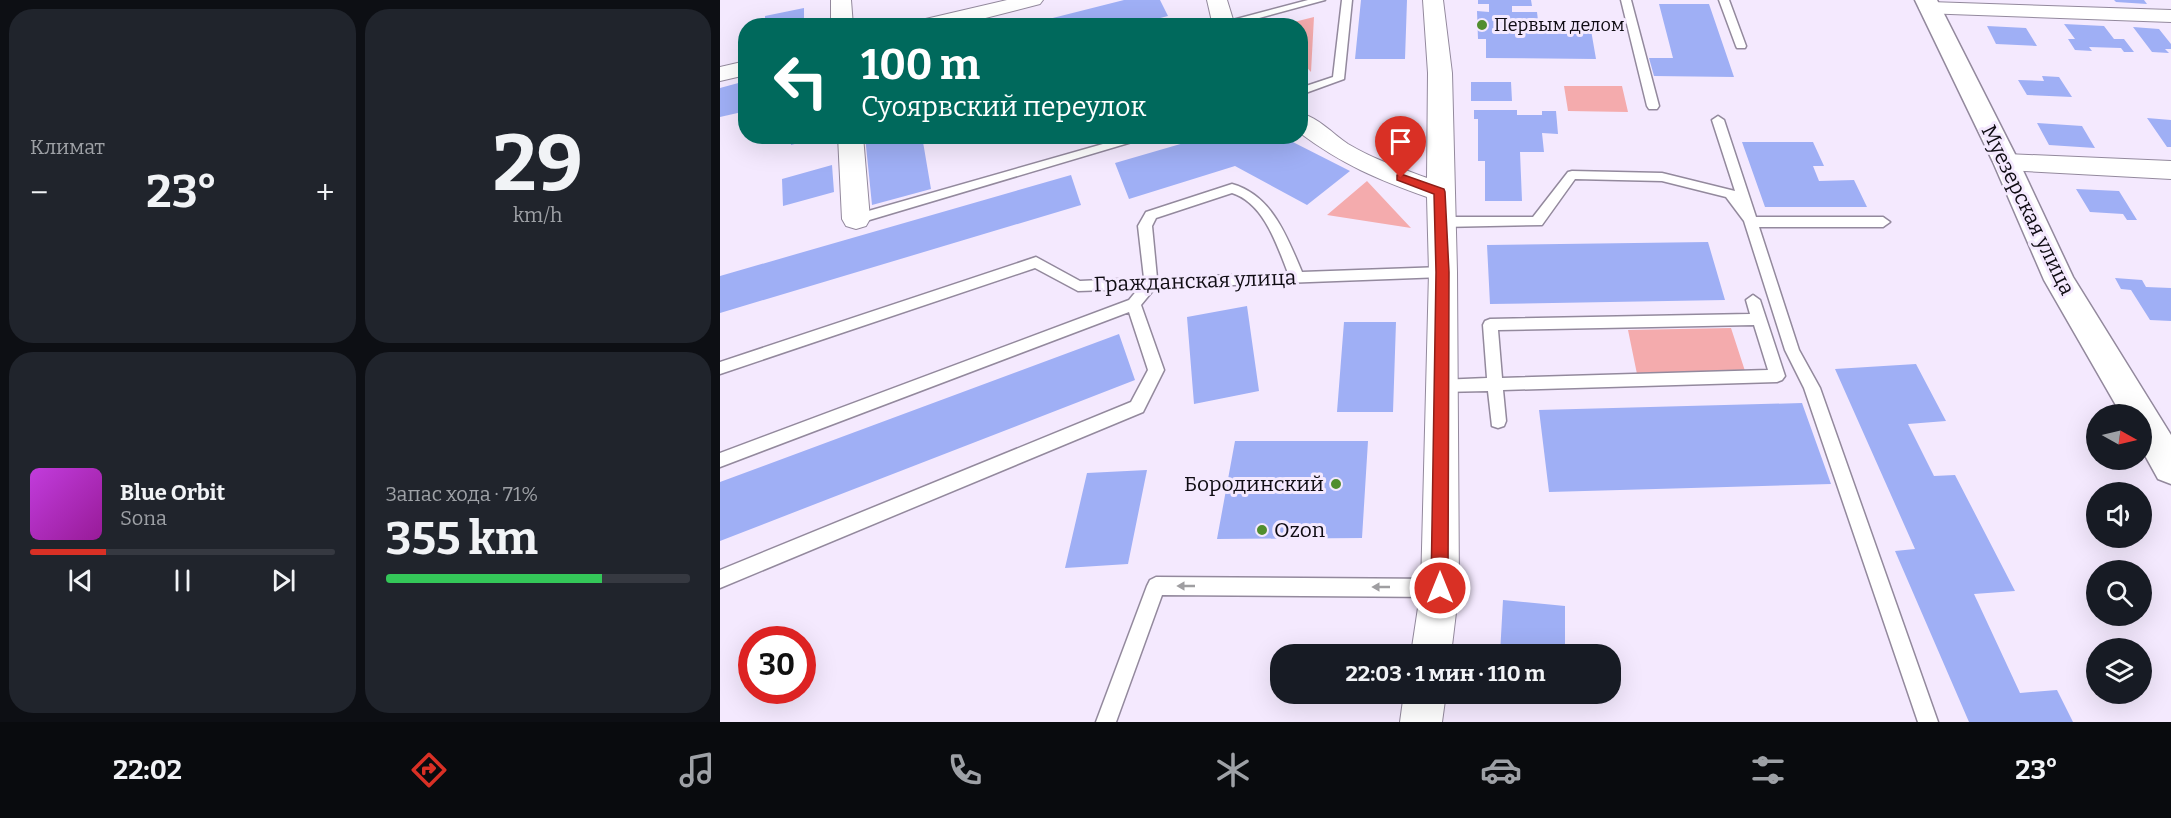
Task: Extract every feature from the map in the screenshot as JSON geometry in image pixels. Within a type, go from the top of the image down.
[{"type":"main road","name":"Муезерская улица","points":[[1928,4],[2006,162],[2059,280],[2156,437]]},
{"type":"street","points":[[841,0],[842,18]]},
{"type":"street","points":[[958,18],[1032,0]]},
{"type":"street","points":[[1217,0],[1219,18]]},
{"type":"street","points":[[1432,644],[1440,588],[1440,387],[1443,272],[1440,73],[1433,0]]},
{"type":"street","points":[[1928,4],[2171,16]]},
{"type":"street","points":[[720,74],[738,70]]},
{"type":"street","points":[[1308,127],[1340,150],[1382,171],[1440,192]]},
{"type":"street","points":[[851,144],[856,219]]},
{"type":"street","points":[[2006,162],[2171,170]]},
{"type":"street","points":[[1421,722],[1423,704]]},
{"type":"lane","points":[[1248,18],[1320,0]]},
{"type":"lane","points":[[1308,89],[1338,79],[1347,0]]},
{"type":"lane","points":[[1626,0],[1653,106]]},
{"type":"lane","points":[[1724,0],[1741,46]]},
{"type":"lane","points":[[1718,120],[1928,722]]},
{"type":"lane","points":[[856,219],[1118,144]]},
{"type":"lane","points":[[1441,222],[1536,222],[1572,175],[1662,177],[1730,194],[1752,222]]},
{"type":"lane","points":[[720,460],[1134,304],[1151,282],[1145,226],[1151,215],[1232,188],[1246,192],[1274,224],[1297,277]]},
{"type":"lane","points":[[1752,222],[1883,222]]},
{"type":"lane","name":"Гражданская улица","points":[[720,368],[1036,262],[1078,286],[1443,272]]},
{"type":"lane","points":[[1440,387],[1777,376],[1752,300]]},
{"type":"lane","points":[[720,579],[1137,407],[1156,370],[1134,304]]},
{"type":"lane","points":[[1498,421],[1490,325],[1759,319]]},
{"type":"lane","points":[[1769,352],[1799,349]]},
{"type":"lane","points":[[1106,722],[1156,586],[1440,588]]},
{"type":"shaded area","points":[[1314,17],[1311,72],[1308,69],[1308,18]]},
{"type":"shaded area","points":[[1564,86],[1622,86],[1628,112],[1568,111]]},
{"type":"shaded area","points":[[1367,181],[1411,228],[1327,215]]},
{"type":"shaded area","points":[[1731,328],[1745,371],[1637,374],[1628,330]]},
{"type":"building","points":[[1124,0],[1160,0],[1168,16],[1160,18],[1053,18]]},
{"type":"building","points":[[1361,0],[1407,0],[1405,59],[1355,59]]},
{"type":"building","points":[[1478,0],[1531,0],[1532,6],[1512,6],[1512,12],[1537,12],[1539,29],[1591,30],[1596,59],[1486,58],[1486,39],[1478,39],[1477,11],[1489,12],[1489,4],[1478,4]]},
{"type":"building","points":[[2114,0],[2144,0],[2147,4],[2116,2]]},
{"type":"building","points":[[1659,4],[1709,4],[1734,77],[1654,76],[1649,58],[1673,58]]},
{"type":"building","points":[[804,8],[804,18],[765,18],[765,16]]},
{"type":"building","points":[[2064,24],[2104,26],[2114,39],[2124,39],[2134,52],[2124,52],[2121,48],[2089,47],[2092,51],[2075,50],[2068,39],[2075,39]]},
{"type":"building","points":[[1987,26],[2026,28],[2037,46],[1996,44]]},
{"type":"building","points":[[2133,27],[2159,29],[2171,44],[2171,49],[2165,49],[2169,53],[2152,52]]},
{"type":"building","points":[[2042,76],[2059,77],[2072,97],[2027,95],[2018,80],[2044,81]]},
{"type":"building","points":[[1471,82],[1511,82],[1512,101],[1471,101]]},
{"type":"building","points":[[738,83],[738,113],[720,117],[720,88]]},
{"type":"building","points":[[1474,110],[1517,110],[1517,115],[1542,115],[1542,111],[1556,111],[1558,134],[1542,133],[1544,152],[1520,152],[1522,201],[1485,201],[1485,161],[1478,161],[1478,119],[1474,119]]},
{"type":"building","points":[[2147,118],[2171,120],[2171,147],[2167,147]]},
{"type":"building","points":[[2037,123],[2082,126],[2095,148],[2049,145]]},
{"type":"building","points":[[1742,142],[1813,142],[1824,166],[1813,166],[1819,181],[1854,180],[1867,207],[1765,207]]},
{"type":"building","points":[[866,144],[923,144],[931,189],[872,205]]},
{"type":"building","points":[[1180,144],[1297,144],[1350,171],[1307,205],[1235,166],[1129,199],[1115,163]]},
{"type":"building","points":[[832,165],[834,192],[783,206],[782,179]]},
{"type":"building","points":[[1071,175],[1081,205],[720,313],[720,276]]},
{"type":"building","points":[[2076,189],[2119,191],[2137,220],[2127,220],[2123,214],[2090,212]]},
{"type":"building","points":[[1708,242],[1725,300],[1490,304],[1487,245]]},
{"type":"building","points":[[2115,278],[2142,280],[2146,287],[2171,288],[2171,321],[2150,320],[2131,290],[2121,289]]},
{"type":"building","points":[[1247,306],[1259,391],[1194,404],[1187,317]]},
{"type":"building","points":[[1344,322],[1396,322],[1393,412],[1337,412]]},
{"type":"building","points":[[1119,334],[1135,380],[720,541],[720,482]]},
{"type":"building","points":[[1916,364],[1946,421],[1908,424],[1934,476],[1955,475],[2015,591],[1974,594],[2020,693],[2057,690],[2073,722],[1969,722],[1895,551],[1915,549],[1835,369]]},
{"type":"building","points":[[1802,403],[1831,484],[1549,492],[1539,410]]},
{"type":"building","points":[[1235,441],[1368,441],[1362,538],[1217,539]]},
{"type":"building","points":[[1147,470],[1128,564],[1065,568],[1087,473]]},
{"type":"building","points":[[1503,600],[1565,606],[1565,644],[1501,644]]},
{"type":"place","name":"Первым делом","points":[[1482,25]]},
{"type":"place","name":"Бородинский","points":[[1336,484]]},
{"type":"place","name":"Ozon","points":[[1262,530]]},
{"type":"route","points":[[1401,178],[1440,192],[1443,272],[1440,387],[1440,588]]}]
